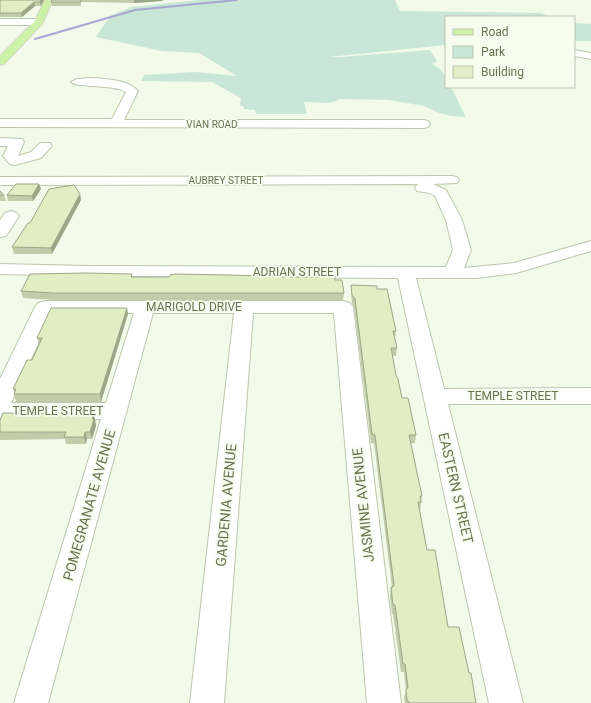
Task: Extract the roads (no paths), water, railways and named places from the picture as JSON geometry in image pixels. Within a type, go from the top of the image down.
[{"type":"main road","points":[[0,62],[39,22],[49,0]]},
{"type":"street","points":[[0,22],[39,22]]},
{"type":"street","points":[[575,53],[591,56]]},
{"type":"street","points":[[77,82],[91,81],[132,90],[116,124]]},
{"type":"street","name":"VIAN ROAD","points":[[0,123],[424,124]]},
{"type":"street","points":[[0,142],[17,142],[10,156],[16,161],[38,162],[23,181]]},
{"type":"street","points":[[0,181],[16,161],[36,155],[46,146]]},
{"type":"street","name":"AUBREY STREET","points":[[0,181],[452,180]]},
{"type":"street","points":[[422,188],[434,189],[442,193],[454,220],[462,250],[453,273]]},
{"type":"street","points":[[0,232],[11,216]]},
{"type":"street","name":"ADRIAN STREET","points":[[0,269],[476,273],[516,268],[591,246]]},
{"type":"street","name":"EASTERN STREET","points":[[406,273],[506,703]]},
{"type":"street","name":"MARIGOLD DRIVE","points":[[0,402],[45,307],[343,307]]},
{"type":"street","name":"POMEGRANATE AVENUE","points":[[31,703],[116,411],[144,307]]},
{"type":"street","name":"GARDENIA AVENUE","points":[[207,703],[244,307]]},
{"type":"street","name":"JASMINE AVENUE","points":[[343,307],[384,703]]},
{"type":"street","name":"TEMPLE STREET","points":[[434,397],[591,396]]},
{"type":"street","name":"TEMPLE STREET","points":[[0,412],[116,411]]},
{"type":"waterway","points":[[35,39],[135,10],[237,0]]}]
